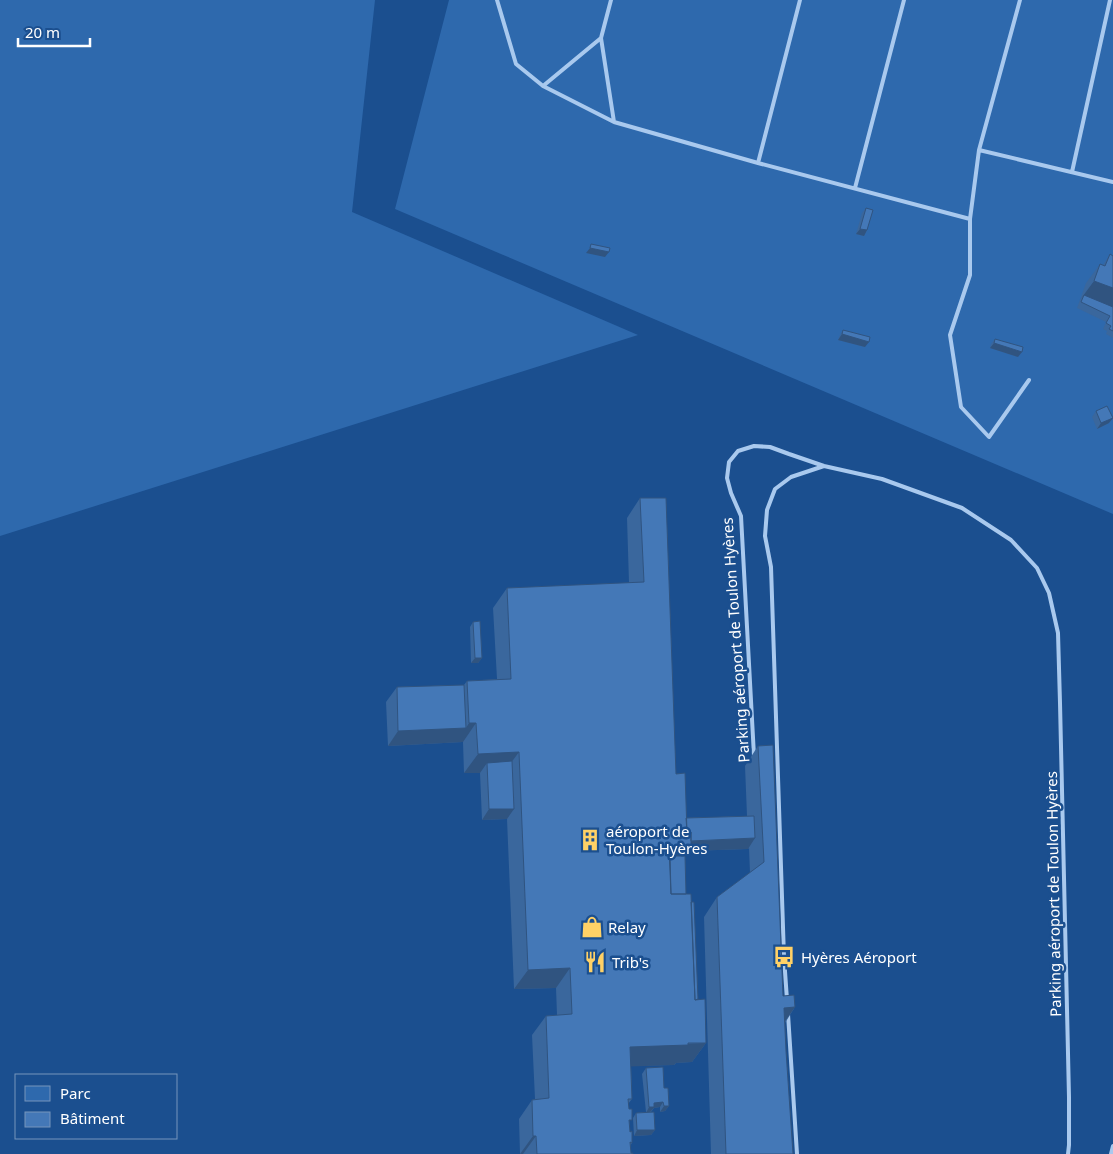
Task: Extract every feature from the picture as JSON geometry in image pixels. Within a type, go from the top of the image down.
[{"type":"lane","points":[[497,0],[516,64],[543,86],[614,122],[758,163],[970,219]]},
{"type":"lane","points":[[611,0],[601,38],[614,122]]},
{"type":"lane","points":[[758,163],[800,0]]},
{"type":"lane","points":[[855,188],[904,0]]},
{"type":"lane","points":[[1020,0],[979,150],[970,219],[970,275],[950,336],[962,407],[989,437],[1029,380]]},
{"type":"lane","points":[[1072,172],[1110,0]]},
{"type":"lane","points":[[543,86],[601,38]]},
{"type":"lane","points":[[979,150],[1113,182]]},
{"type":"lane","name":"Parking aéroport de Toulon Hyères","points":[[754,766],[741,516],[727,478],[729,462],[738,451],[754,446],[770,447],[824,466],[882,479],[962,508],[1011,540],[1037,568],[1049,593],[1058,633],[1068,1154]]},
{"type":"lane","points":[[787,1001],[771,567],[765,536],[766,518],[775,489],[791,477],[824,466]]},
{"type":"lane","points":[[788,1010],[797,1154]]},
{"type":"lane","points":[[1111,1154],[1113,1146]]},
{"type":"green space","points":[[0,0],[375,0],[352,212],[638,335],[0,536]]},
{"type":"green space","points":[[449,0],[1113,0],[1113,514],[395,209]]},
{"type":"building","points":[[866,208],[873,210],[867,230],[860,229]]},
{"type":"building","points":[[591,244],[610,248],[609,252],[590,248]]},
{"type":"building","points":[[1110,254],[1113,256],[1113,288],[1094,281],[1100,264],[1105,266]]},
{"type":"building","points":[[1084,295],[1113,307],[1113,331],[1109,329],[1111,326],[1106,323],[1110,316],[1081,302]]},
{"type":"building","points":[[843,330],[870,337],[869,342],[842,334]]},
{"type":"building","points":[[995,339],[1023,347],[1022,352],[994,343]]},
{"type":"building","points":[[1107,406],[1113,418],[1101,423],[1096,411]]},
{"type":"building","name":"aéroport de Toulon-Hyères","points":[[640,498],[666,498],[676,774],[685,773],[687,832],[691,832],[691,846],[669,847],[671,894],[691,894],[695,1000],[705,999],[706,1043],[630,1047],[632,1099],[628,1099],[629,1109],[632,1109],[632,1120],[629,1120],[630,1132],[632,1131],[631,1153],[633,1154],[537,1154],[536,1136],[533,1136],[532,1100],[549,1098],[546,1016],[572,1014],[570,968],[528,970],[519,752],[478,754],[476,723],[469,723],[467,681],[511,679],[507,588],[644,582]]},
{"type":"building","points":[[480,621],[482,658],[475,658],[473,622]]},
{"type":"building","points":[[464,685],[466,728],[398,731],[397,687]]},
{"type":"building","points":[[773,745],[783,996],[794,995],[795,1007],[784,1008],[793,1154],[726,1154],[717,897],[764,862],[758,746]]},
{"type":"building","points":[[512,761],[514,809],[489,809],[487,763]]},
{"type":"building","points":[[754,816],[755,838],[691,841],[691,832],[687,832],[686,818]]},
{"type":"building","points":[[670,856],[685,856],[686,894],[671,894]]},
{"type":"building","points":[[691,902],[694,902],[698,999],[695,1000]]},
{"type":"building","points":[[663,1067],[664,1088],[668,1088],[669,1106],[664,1106],[663,1102],[654,1103],[654,1107],[649,1107],[646,1068]]},
{"type":"building","points":[[654,1112],[655,1130],[637,1130],[636,1113]]},
{"type":"place","name":"aéroport de Toulon-Hyères","points":[[590,840]]},
{"type":"place","name":"Relay","points":[[592,927]]},
{"type":"place","name":"Hyères Aéroport","points":[[784,957]]},
{"type":"place","name":"Trib's","points":[[595,962]]}]
